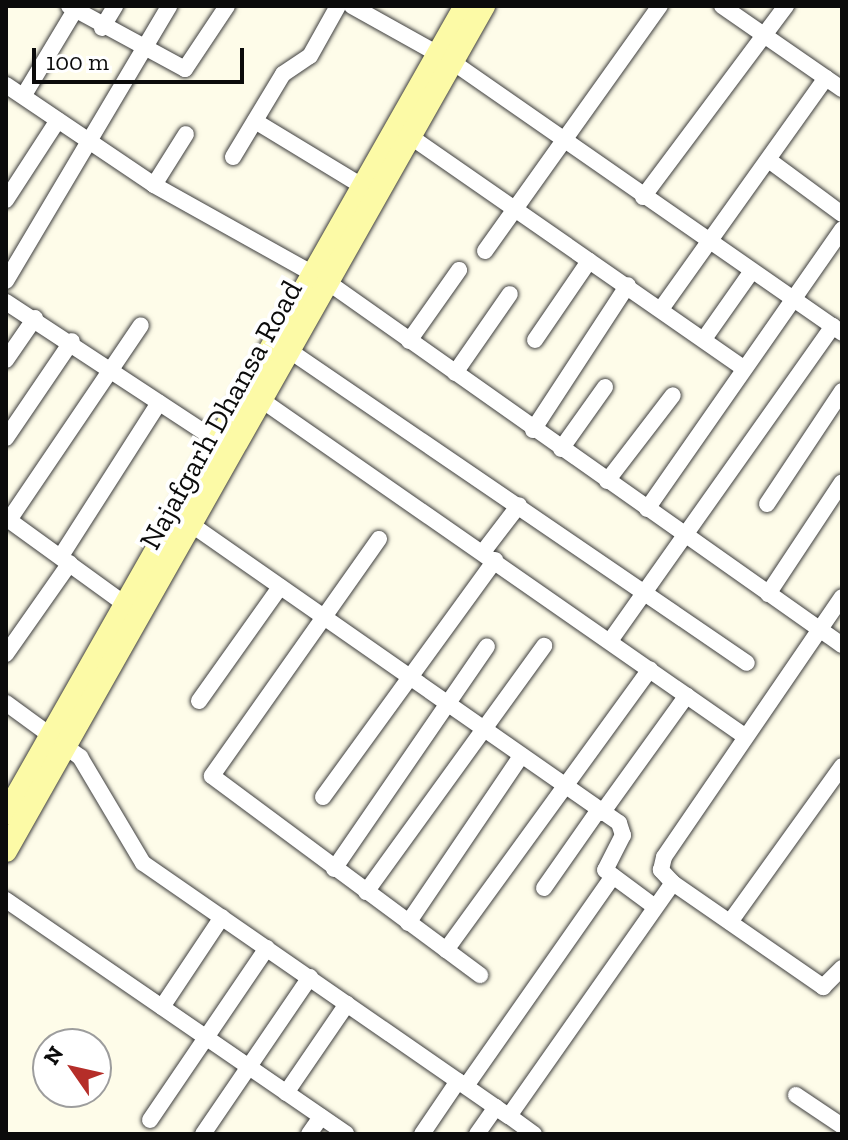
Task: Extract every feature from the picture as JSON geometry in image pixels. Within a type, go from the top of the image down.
[{"type":"main road","name":"Najafgarh Dhansa Road","points":[[6,814],[58,740],[185,519],[217,440],[411,137],[446,59],[465,6]]},
{"type":"main road","name":"Najafgarh Dhansa Road","points":[[8,841],[125,604],[236,454],[290,351],[362,186],[484,6]]},
{"type":"street","points":[[102,28],[115,6]]},
{"type":"street","points":[[6,281],[93,142],[169,6]]},
{"type":"street","points":[[24,95],[72,8],[102,28],[185,69],[227,6]]},
{"type":"street","points":[[233,157],[283,74],[310,56],[338,6]]},
{"type":"street","points":[[352,6],[446,59],[837,330],[610,641]]},
{"type":"street","points":[[485,251],[660,6]]},
{"type":"street","points":[[722,6],[842,89]]},
{"type":"street","points":[[643,197],[786,6]]},
{"type":"street","points":[[661,309],[770,161],[826,78]]},
{"type":"street","points":[[6,85],[154,185],[320,278],[842,645]]},
{"type":"street","points":[[6,200],[58,120]]},
{"type":"street","points":[[255,121],[362,186]]},
{"type":"street","points":[[154,185],[186,134]]},
{"type":"street","points":[[411,137],[513,210],[628,285],[743,368]]},
{"type":"street","points":[[770,161],[842,214]]},
{"type":"street","points":[[647,509],[842,229]]},
{"type":"street","points":[[535,340],[589,261]]},
{"type":"street","points":[[409,341],[459,270]]},
{"type":"street","points":[[704,339],[752,271]]},
{"type":"street","points":[[533,430],[628,285]]},
{"type":"street","points":[[455,373],[510,294]]},
{"type":"street","points":[[6,302],[72,341],[109,370],[236,454]]},
{"type":"street","points":[[6,360],[35,318]]},
{"type":"street","points":[[125,604],[8,519],[141,325]]},
{"type":"street","points":[[6,438],[72,341]]},
{"type":"street","points":[[290,351],[747,663]]},
{"type":"street","points":[[561,449],[605,387]]},
{"type":"street","points":[[767,504],[842,391]]},
{"type":"street","points":[[607,481],[673,395]]},
{"type":"street","points":[[263,401],[743,735]]},
{"type":"street","points":[[6,654],[159,403]]},
{"type":"street","points":[[768,594],[842,482]]},
{"type":"street","points":[[323,797],[409,677],[519,505]]},
{"type":"street","points":[[185,519],[623,828],[603,866],[655,907]]},
{"type":"street","points":[[379,539],[212,776],[480,975]]},
{"type":"street","points":[[199,701],[280,587]]},
{"type":"street","points":[[842,597],[743,735],[664,857],[661,870],[673,883],[823,987],[842,968]]},
{"type":"street","points":[[334,869],[487,646]]},
{"type":"street","points":[[366,892],[544,646]]},
{"type":"street","points":[[446,950],[650,669]]},
{"type":"street","points":[[544,888],[687,695]]},
{"type":"street","points":[[6,703],[58,740],[143,863],[534,1134]]},
{"type":"street","points":[[408,923],[521,756]]},
{"type":"street","points":[[730,922],[842,766]]},
{"type":"street","points":[[422,1134],[613,876]]},
{"type":"street","points":[[477,1134],[502,1111],[673,883]]},
{"type":"street","points":[[6,900],[346,1134]]},
{"type":"street","points":[[162,1007],[222,917]]},
{"type":"street","points":[[150,1120],[267,948]]},
{"type":"street","points":[[203,1134],[310,977]]},
{"type":"street","points":[[286,1093],[347,1004]]},
{"type":"street","points":[[796,1095],[842,1126]]},
{"type":"street","points":[[309,1134],[321,1117]]}]
